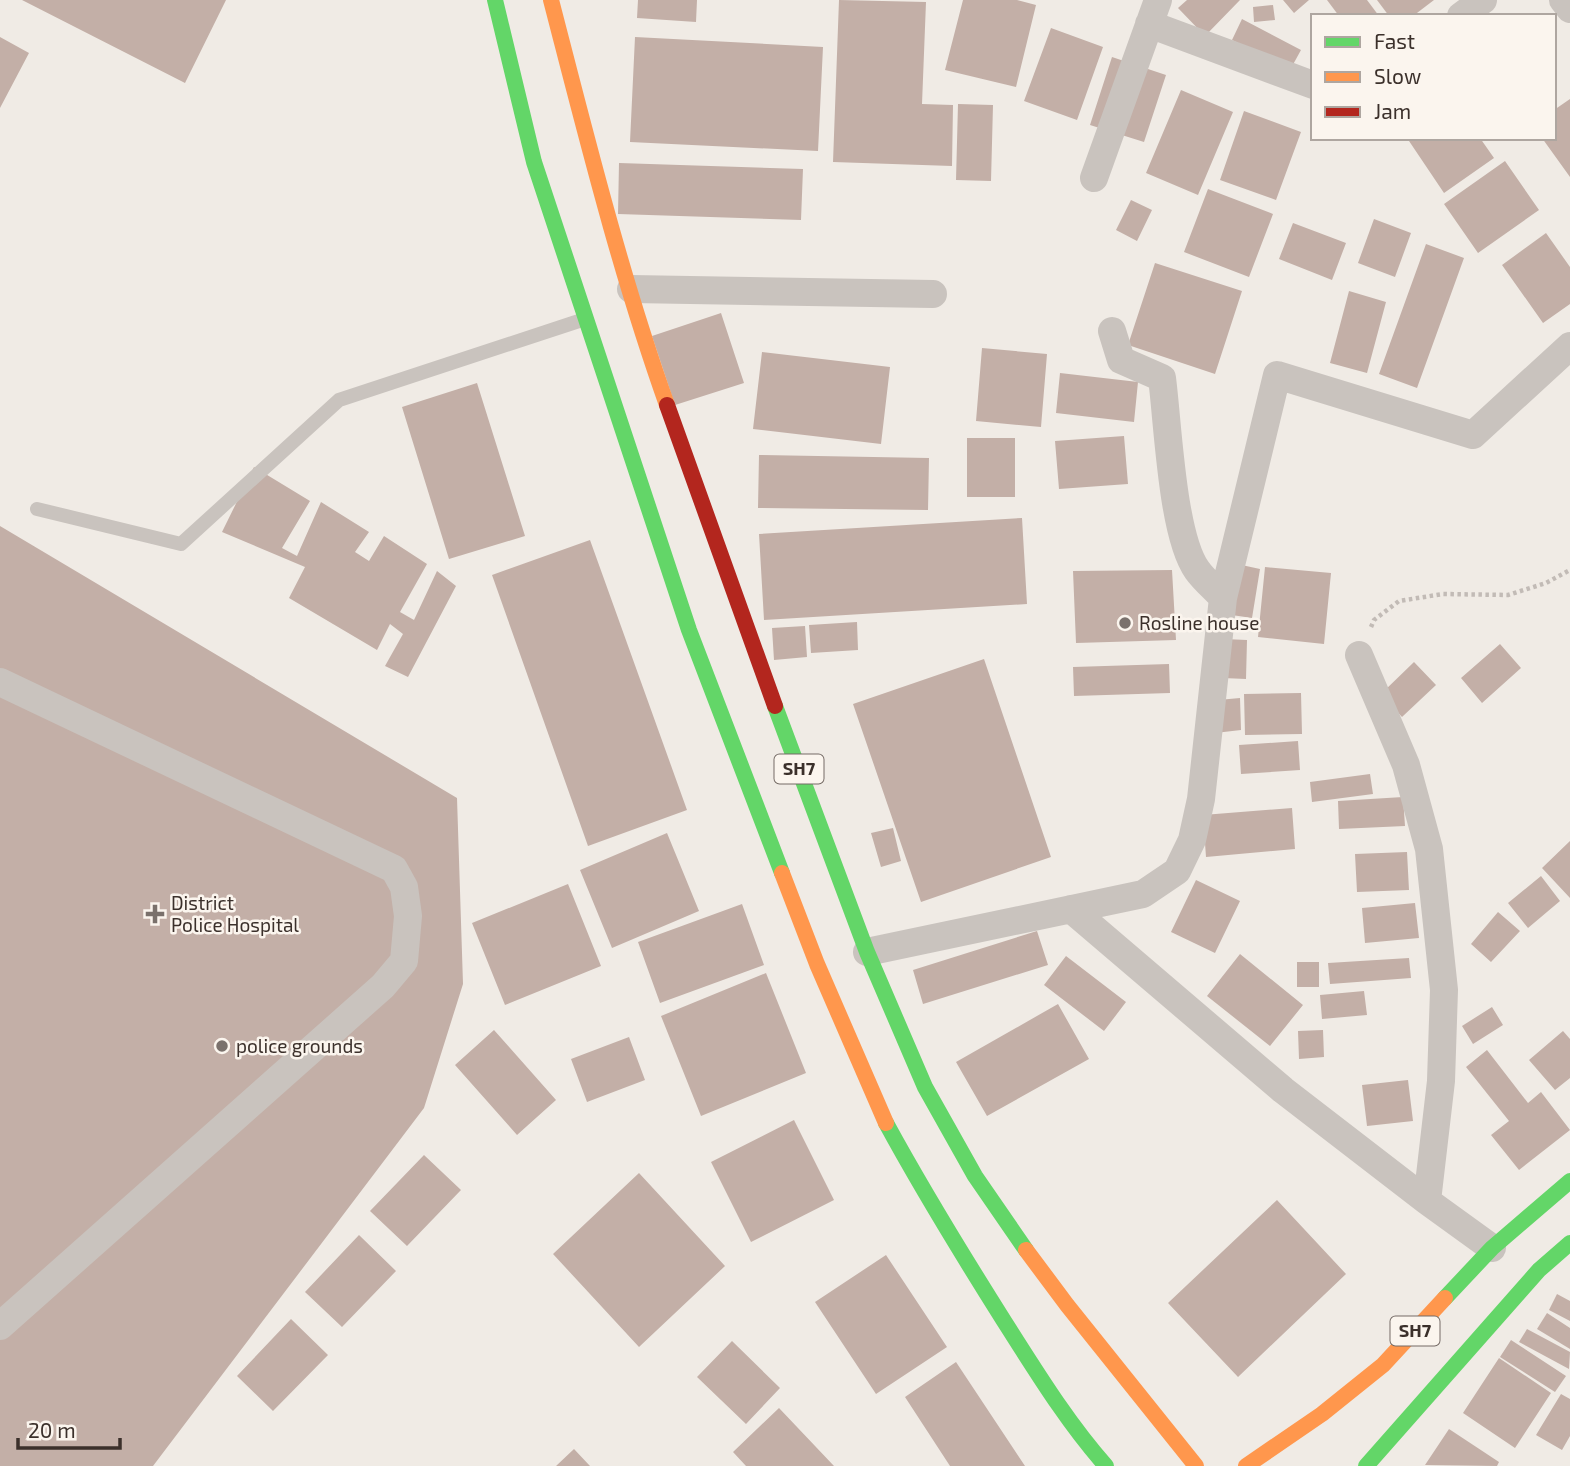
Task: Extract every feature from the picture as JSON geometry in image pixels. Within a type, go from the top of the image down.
[{"type":"main road","name":"SH7","points":[[495,0],[534,162],[689,630],[817,964],[884,1119],[933,1208],[1032,1365],[1084,1441],[1106,1466]]},
{"type":"main road","name":"SH7","points":[[551,0],[579,109],[651,360],[733,595],[867,952],[925,1087],[975,1176],[1018,1240],[1196,1466]]},
{"type":"main road","name":"SH7","points":[[1246,1466],[1322,1414],[1383,1365],[1492,1248],[1570,1181]]},
{"type":"main road","name":"SH7","points":[[1366,1466],[1539,1270],[1570,1242]]},
{"type":"street","points":[[1464,14],[1483,0]]},
{"type":"street","points":[[1563,0],[1570,9]]},
{"type":"street","points":[[1094,178],[1154,12],[1311,84]]},
{"type":"street","points":[[631,289],[933,294]]},
{"type":"street","points":[[1112,331],[1121,360],[1162,378],[1177,508],[1185,543],[1196,569],[1223,598]]},
{"type":"street","points":[[867,952],[1143,894],[1177,871],[1192,840],[1201,799],[1223,598],[1277,375],[1473,435],[1570,346]]},
{"type":"street","points":[[1359,655],[1406,765],[1429,849],[1444,990],[1441,1081],[1427,1200]]},
{"type":"street","points":[[0,682],[394,869],[404,887],[408,916],[404,961],[383,986],[0,1326]]},
{"type":"street","points":[[1071,909],[1283,1090],[1492,1248]]},
{"type":"lane","points":[[37,509],[181,544],[339,400],[587,318]]},
{"type":"path","points":[[1359,655],[1374,620],[1399,601],[1443,594],[1508,595],[1546,583],[1570,570]]},
{"type":"building","points":[[22,0],[226,0],[185,83]]},
{"type":"building","points":[[638,0],[697,0],[696,22],[637,18]]},
{"type":"building","points":[[839,0],[926,2],[922,104],[953,105],[952,166],[833,162]]},
{"type":"building","points":[[963,0],[1017,0],[1036,5],[1016,87],[945,70]]},
{"type":"building","points":[[1187,0],[1240,0],[1205,36],[1178,8]]},
{"type":"building","points":[[1283,0],[1309,0],[1294,13]]},
{"type":"building","points":[[1327,0],[1367,0],[1378,14],[1338,14]]},
{"type":"building","points":[[1377,0],[1434,0],[1416,14],[1388,14]]},
{"type":"building","points":[[1273,5],[1275,20],[1254,22],[1253,7]]},
{"type":"building","points":[[1242,19],[1301,50],[1290,70],[1232,40]]},
{"type":"building","points":[[1051,28],[1103,47],[1077,120],[1024,101]]},
{"type":"building","points":[[0,37],[29,53],[0,108]]},
{"type":"building","points":[[635,37],[823,47],[818,151],[630,142]]},
{"type":"building","points":[[1112,57],[1166,75],[1144,142],[1090,125]]},
{"type":"building","points":[[1181,90],[1233,112],[1198,195],[1146,173]]},
{"type":"building","points":[[1570,99],[1570,177],[1543,140],[1556,140],[1556,109]]},
{"type":"building","points":[[958,104],[993,105],[991,181],[956,180]]},
{"type":"building","points":[[1244,111],[1301,132],[1276,200],[1220,180]]},
{"type":"building","points":[[1408,140],[1481,140],[1494,158],[1444,193]]},
{"type":"building","points":[[1505,161],[1539,210],[1478,253],[1444,204]]},
{"type":"building","points":[[619,163],[803,169],[801,220],[618,214]]},
{"type":"building","points":[[1208,189],[1273,214],[1249,277],[1184,252]]},
{"type":"building","points":[[1131,200],[1152,210],[1137,241],[1116,230]]},
{"type":"building","points":[[1374,219],[1411,233],[1395,277],[1358,263]]},
{"type":"building","points":[[1293,223],[1346,243],[1332,280],[1279,259]]},
{"type":"building","points":[[1546,233],[1570,267],[1570,304],[1543,323],[1502,265]]},
{"type":"building","points":[[1426,244],[1464,258],[1417,388],[1379,374]]},
{"type":"building","points":[[1155,263],[1242,291],[1215,374],[1128,345]]},
{"type":"building","points":[[1349,291],[1386,302],[1367,373],[1330,363]]},
{"type":"building","points":[[721,313],[744,383],[675,405],[652,336]]},
{"type":"building","points":[[982,348],[1047,354],[1041,427],[976,421]]},
{"type":"building","points":[[762,352],[890,367],[881,444],[753,429]]},
{"type":"building","points":[[1060,373],[1138,382],[1134,422],[1056,413]]},
{"type":"building","points":[[477,383],[525,536],[449,559],[402,407]]},
{"type":"building","points":[[1124,436],[1128,484],[1059,489],[1055,441]]},
{"type":"building","points":[[967,438],[1015,438],[1015,497],[967,497]]},
{"type":"building","points":[[759,455],[929,458],[928,510],[758,508]]},
{"type":"building","points":[[254,467],[310,501],[282,548],[297,556],[321,502],[369,532],[355,552],[369,561],[384,536],[427,564],[400,612],[414,620],[437,571],[456,586],[408,677],[385,666],[403,634],[390,624],[377,650],[289,598],[305,567],[222,532]]},
{"type":"building","points":[[1022,518],[1027,604],[764,620],[759,534]]},
{"type":"building","name":"police grounds","points":[[0,526],[457,798],[463,984],[424,1108],[153,1466],[0,1466]]},
{"type":"building","points":[[590,540],[687,810],[588,846],[492,575]]},
{"type":"building","points":[[1237,564],[1260,569],[1252,618],[1225,614]]},
{"type":"building","points":[[1265,567],[1331,573],[1324,644],[1258,637]]},
{"type":"building","name":"Rosline house","points":[[1172,570],[1176,640],[1076,643],[1073,571]]},
{"type":"building","points":[[857,622],[858,650],[811,653],[809,625]]},
{"type":"building","points":[[805,626],[807,657],[774,660],[772,628]]},
{"type":"building","points":[[1224,639],[1247,640],[1246,679],[1223,678]]},
{"type":"building","points":[[1500,644],[1521,668],[1482,703],[1461,678]]},
{"type":"building","points":[[984,659],[1051,857],[921,902],[853,704]]},
{"type":"building","points":[[1414,662],[1436,685],[1402,717],[1381,694]]},
{"type":"building","points":[[1169,664],[1170,693],[1074,696],[1073,667]]},
{"type":"building","points":[[1301,693],[1302,734],[1245,735],[1244,694]]},
{"type":"building","points":[[1240,698],[1241,730],[1215,733],[1218,700]]},
{"type":"building","points":[[1298,741],[1300,770],[1241,774],[1239,745]]},
{"type":"building","points":[[1370,774],[1373,794],[1312,802],[1310,782]]},
{"type":"building","points":[[1403,797],[1405,826],[1339,829],[1338,801]]},
{"type":"building","points":[[1292,808],[1295,849],[1206,857],[1203,815]]},
{"type":"building","points":[[893,828],[901,861],[881,867],[871,833]]},
{"type":"building","points":[[667,833],[699,911],[612,948],[580,870]]},
{"type":"building","points":[[1570,841],[1570,898],[1542,868]]},
{"type":"building","points":[[1407,852],[1409,890],[1357,892],[1355,854]]},
{"type":"building","points":[[1541,876],[1560,901],[1528,928],[1508,903]]},
{"type":"building","points":[[1196,880],[1240,901],[1215,953],[1171,932]]},
{"type":"building","points":[[568,884],[601,966],[505,1005],[472,923]]},
{"type":"building","points":[[1415,903],[1419,938],[1365,943],[1362,908]]},
{"type":"building","points":[[742,904],[764,965],[660,1003],[638,942]]},
{"type":"building","points":[[1498,912],[1520,931],[1491,962],[1471,944]]},
{"type":"building","points":[[1037,931],[1048,965],[923,1004],[913,970]]},
{"type":"building","points":[[1240,954],[1303,1005],[1270,1046],[1207,996]]},
{"type":"building","points":[[1066,956],[1126,1002],[1104,1031],[1044,985]]},
{"type":"building","points":[[1409,958],[1411,978],[1330,984],[1328,963]]},
{"type":"building","points":[[1297,962],[1319,962],[1319,987],[1297,987]]},
{"type":"building","points":[[766,973],[806,1073],[701,1116],[661,1016]]},
{"type":"building","points":[[1364,991],[1367,1015],[1322,1019],[1320,995]]},
{"type":"building","points":[[1058,1004],[1089,1059],[987,1116],[956,1062]]},
{"type":"building","points":[[1492,1007],[1503,1025],[1473,1044],[1462,1026]]},
{"type":"building","points":[[494,1030],[556,1100],[517,1135],[455,1065]]},
{"type":"building","points":[[1323,1030],[1324,1057],[1299,1059],[1298,1031]]},
{"type":"building","points":[[1563,1031],[1570,1039],[1570,1078],[1555,1090],[1529,1060]]},
{"type":"building","points":[[629,1037],[645,1080],[587,1102],[571,1059]]},
{"type":"building","points":[[1487,1050],[1528,1103],[1541,1092],[1570,1130],[1519,1170],[1491,1135],[1509,1121],[1466,1067]]},
{"type":"building","points":[[1408,1080],[1413,1121],[1367,1126],[1362,1085]]},
{"type":"building","points":[[794,1120],[834,1200],[751,1242],[711,1162]]},
{"type":"building","points":[[424,1155],[461,1190],[407,1246],[370,1211]]},
{"type":"building","points":[[639,1173],[725,1266],[639,1347],[553,1254]]},
{"type":"building","points":[[1277,1200],[1346,1274],[1238,1377],[1168,1303]]},
{"type":"building","points":[[359,1235],[396,1271],[342,1327],[305,1292]]},
{"type":"building","points":[[886,1255],[947,1347],[876,1394],[815,1302]]},
{"type":"building","points":[[1557,1294],[1570,1301],[1570,1321],[1549,1310]]},
{"type":"building","points":[[1547,1313],[1570,1328],[1570,1349],[1537,1329]]},
{"type":"building","points":[[291,1319],[328,1355],[273,1411],[237,1376]]},
{"type":"building","points":[[1527,1329],[1570,1352],[1569,1369],[1519,1342]]},
{"type":"building","points":[[1511,1340],[1566,1376],[1555,1392],[1500,1357]]},
{"type":"building","points":[[732,1341],[780,1388],[746,1424],[697,1377]]},
{"type":"building","points":[[1499,1358],[1551,1393],[1515,1448],[1463,1413]]},
{"type":"building","points":[[956,1362],[1025,1466],[950,1466],[905,1397]]},
{"type":"building","points":[[1561,1394],[1570,1399],[1570,1436],[1562,1450],[1536,1435]]},
{"type":"building","points":[[779,1408],[834,1466],[746,1466],[733,1452]]},
{"type":"building","points":[[1449,1429],[1499,1462],[1497,1466],[1425,1465]]},
{"type":"building","points":[[574,1449],[590,1466],[556,1466]]},
{"type":"traffic: fast","points":[[495,0],[534,162],[689,630],[782,873]]},
{"type":"traffic: fast","points":[[775,706],[867,952],[925,1087],[975,1176],[1026,1250]]},
{"type":"traffic: fast","points":[[886,1123],[1028,1359],[1065,1414],[1106,1466]]},
{"type":"traffic: fast","points":[[1445,1298],[1492,1248],[1570,1181]]},
{"type":"traffic: fast","points":[[1366,1466],[1539,1270],[1570,1243]]},
{"type":"traffic: slow","points":[[551,0],[619,254],[667,405]]},
{"type":"traffic: slow","points":[[782,873],[817,964],[886,1123]]},
{"type":"traffic: slow","points":[[1026,1250],[1196,1466]]},
{"type":"traffic: slow","points":[[1246,1466],[1322,1414],[1383,1365],[1445,1298]]},
{"type":"traffic: jam","points":[[667,405],[775,706]]},
{"type":"place","name":"Rosline house","points":[[1125,623]]},
{"type":"place","name":"District Police Hospital","points":[[155,914]]},
{"type":"place","name":"police grounds","points":[[222,1046]]}]
